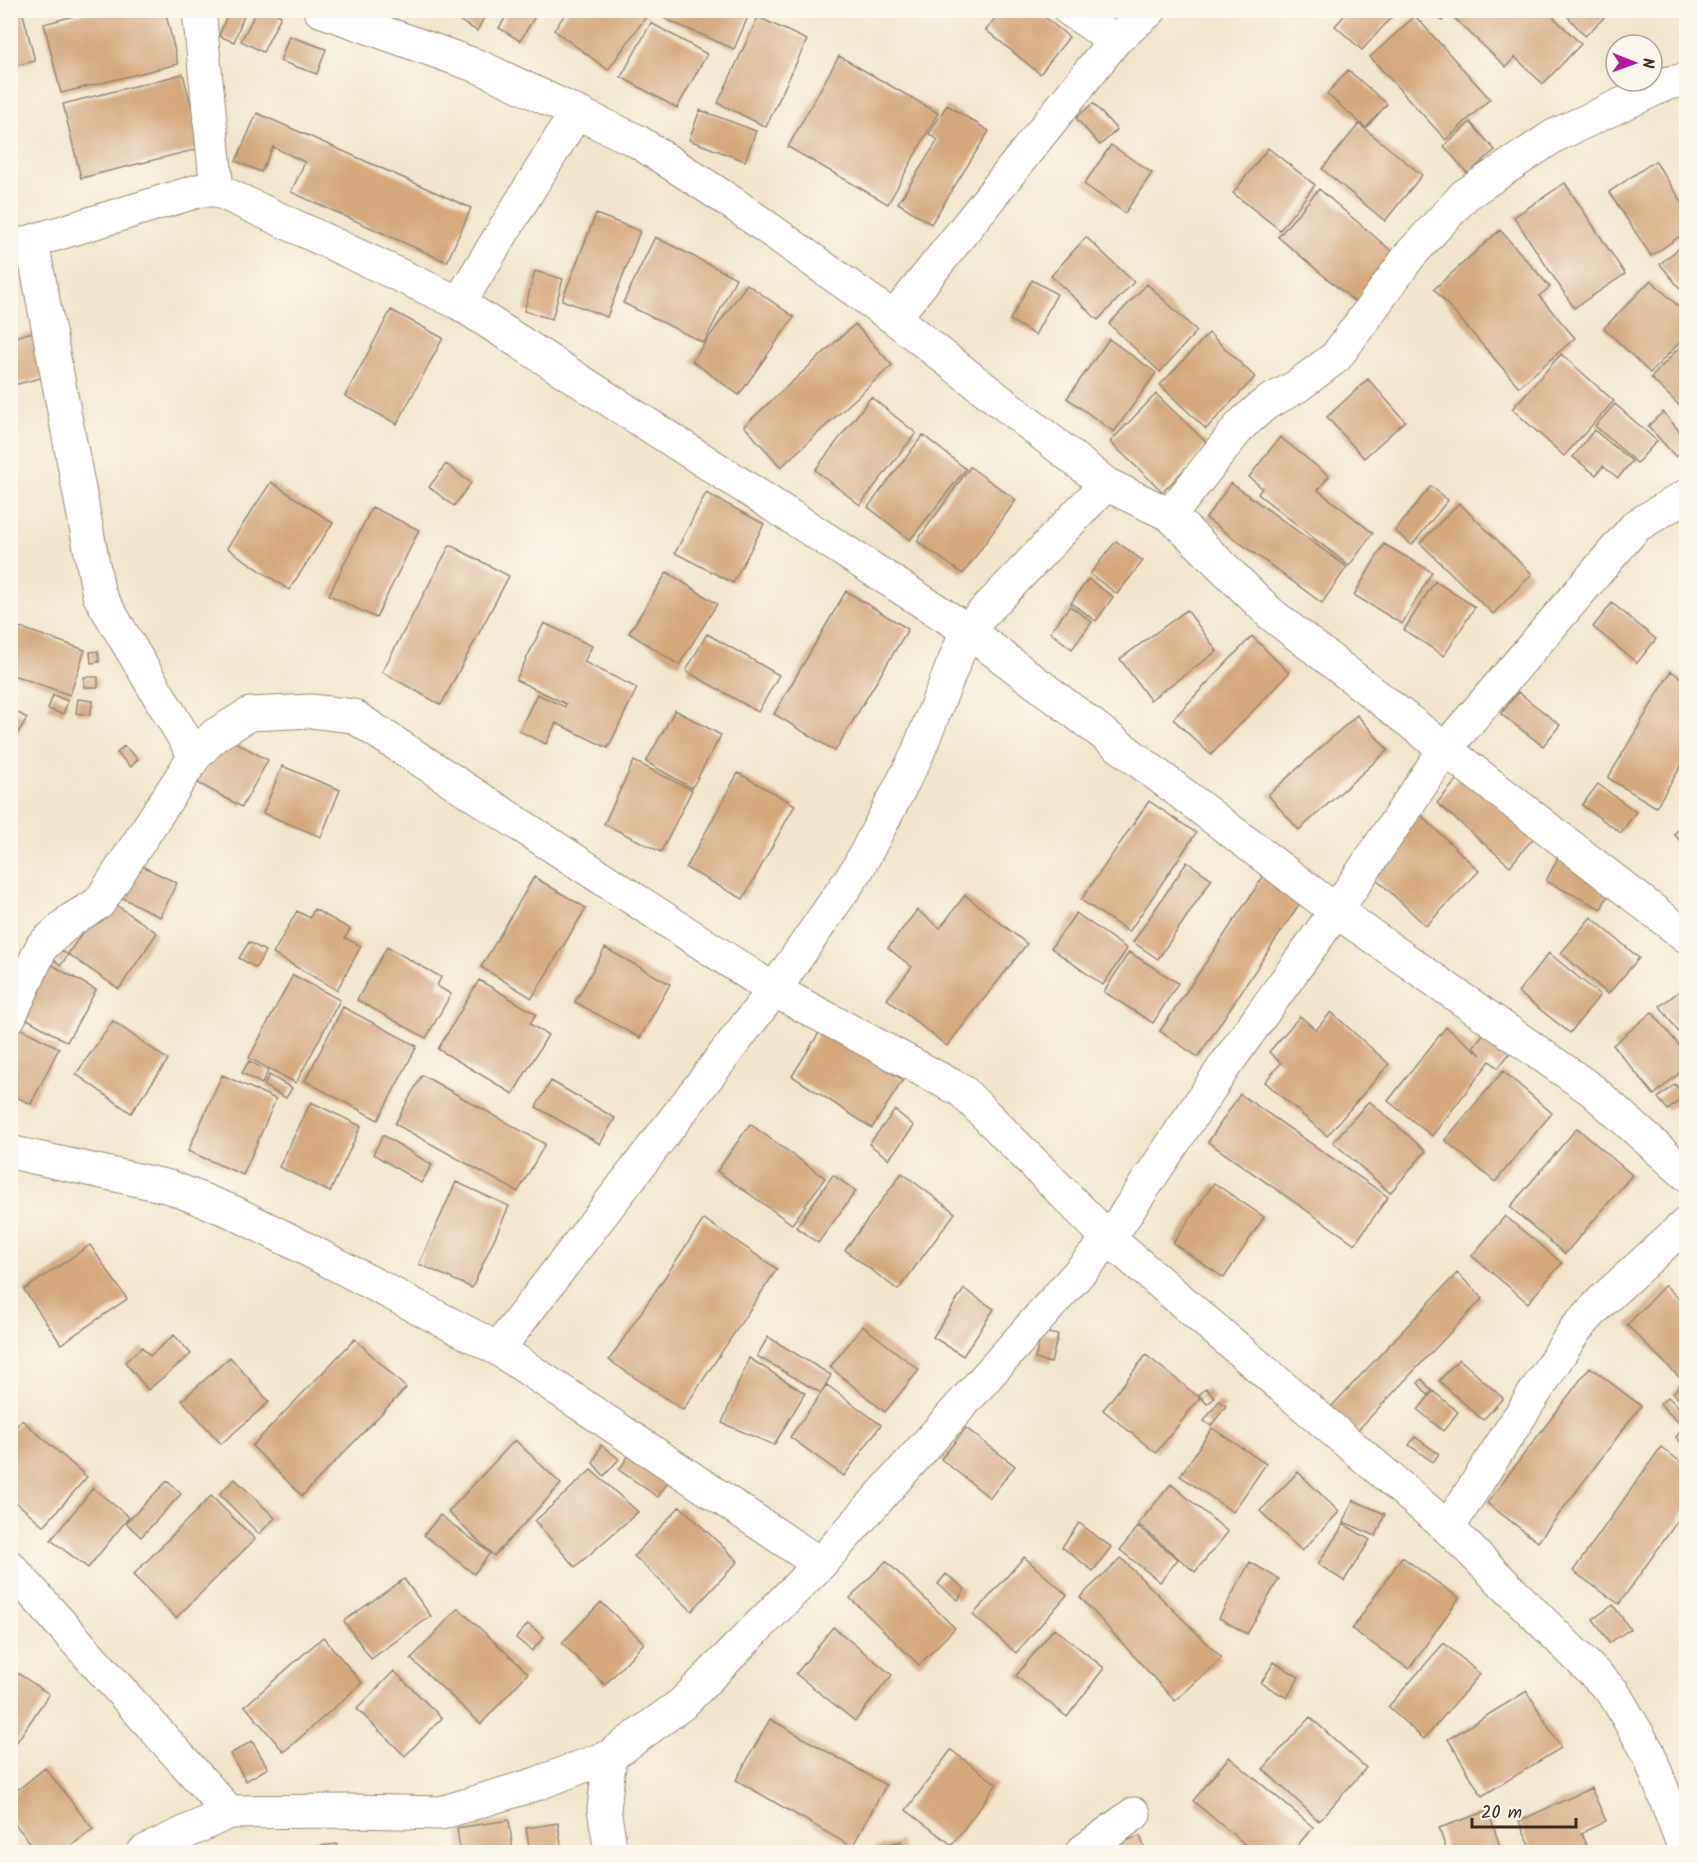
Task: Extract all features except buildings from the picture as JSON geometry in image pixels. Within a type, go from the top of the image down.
[{"type":"street","points":[[199,10],[217,190]]},
{"type":"street","points":[[320,10],[480,67],[637,141],[731,202],[894,318],[1106,484],[1170,515],[1271,614],[1686,936]]},
{"type":"street","points":[[1070,10],[1115,40]]},
{"type":"street","points":[[894,318],[1115,40],[1150,10]]},
{"type":"street","points":[[1170,515],[1241,425],[1265,404],[1296,387],[1336,357],[1410,255],[1465,195],[1554,136],[1668,83],[1686,81]]},
{"type":"street","points":[[459,303],[576,113]]},
{"type":"street","points":[[195,756],[99,595],[21,245],[201,190],[217,190],[459,303],[967,630],[1336,911],[1592,1090],[1686,1174]]},
{"type":"street","points":[[498,1349],[774,990],[857,870],[916,757],[967,630],[1106,484]]},
{"type":"street","points":[[144,1852],[229,1812],[441,1813],[536,1784],[610,1756],[682,1704],[820,1564],[1108,1239],[1224,1067],[1336,911],[1445,749],[1636,526],[1686,496]]},
{"type":"street","points":[[10,1016],[42,946],[71,920],[99,903],[195,756],[215,735],[250,714],[310,711],[353,716],[774,990],[962,1091],[1108,1239],[1448,1528],[1613,1692],[1648,1752],[1686,1852]]},
{"type":"street","points":[[10,1152],[170,1187],[233,1212],[498,1349],[820,1564]]},
{"type":"street","points":[[1448,1528],[1575,1330],[1603,1300],[1686,1224]]},
{"type":"street","points":[[10,1567],[229,1812]]},
{"type":"street","points":[[610,1756],[604,1809],[611,1852]]},
{"type":"street","points":[[1082,1852],[1134,1814]]}]
